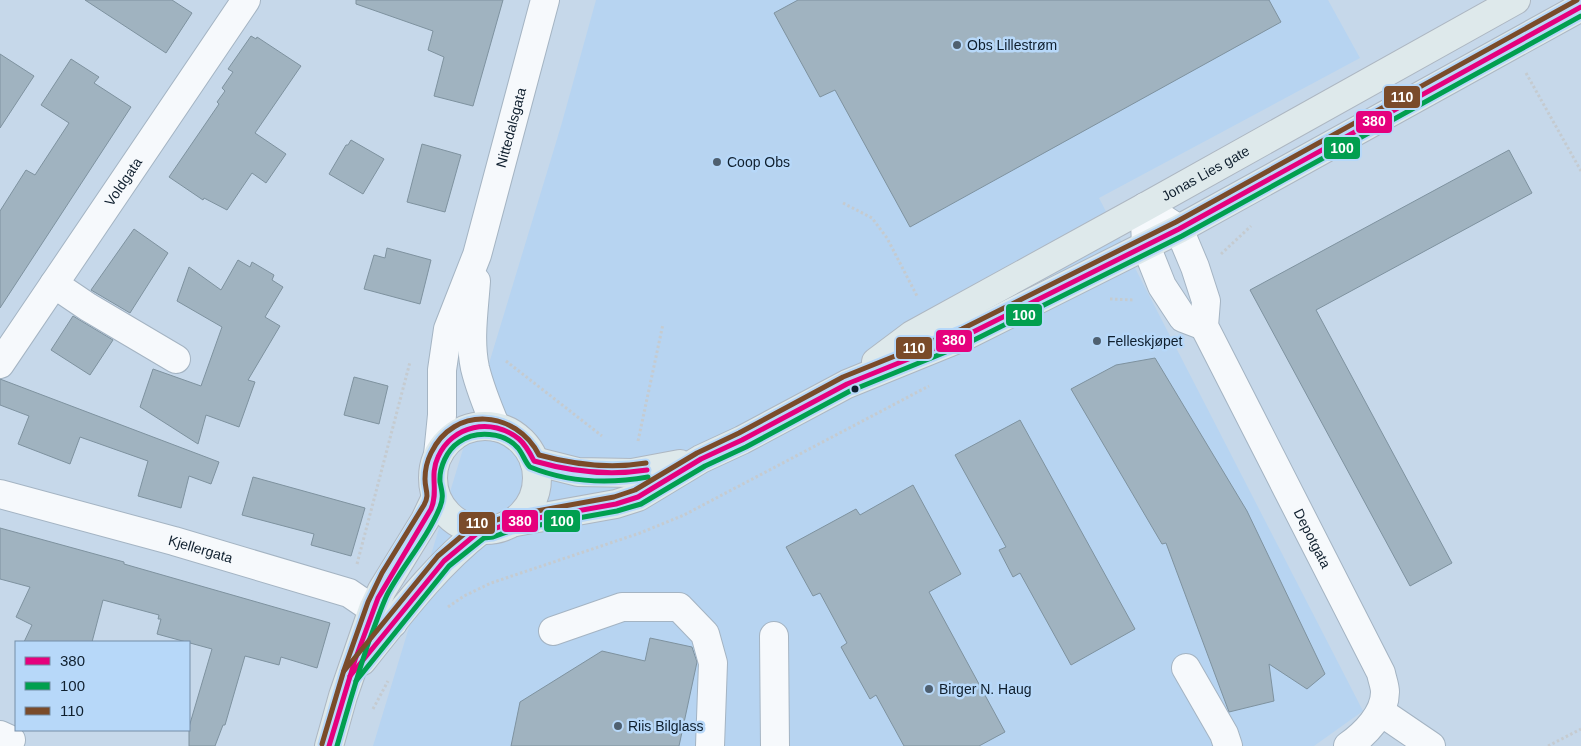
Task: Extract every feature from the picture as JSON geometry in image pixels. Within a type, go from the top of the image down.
[{"type":"main road","name":"Jonas Lies gate","points":[[847,384],[912,335],[1516,0]]},
{"type":"main road","name":"Jonas Lies gate","points":[[510,523],[616,504],[638,497],[701,459],[742,440],[847,384],[965,336],[1179,229],[1581,7]]},
{"type":"main road","points":[[479,426],[496,427],[519,439],[534,461],[536,482],[530,503],[522,515],[501,528],[481,530],[466,527],[454,520],[443,510],[436,497],[433,469],[438,456],[448,441],[462,431],[479,426]]},
{"type":"main road","name":"Jonas Lies gate","points":[[534,461],[578,472],[632,473],[701,459]]},
{"type":"main road","points":[[383,616],[382,590],[425,520],[436,497]]},
{"type":"main road","points":[[329,746],[350,676],[383,616],[481,530]]},
{"type":"street","name":"Voldgata","points":[[0,364],[246,0]]},
{"type":"street","name":"Nittedalsgata","points":[[438,456],[443,396],[442,370],[448,329],[477,255],[545,0]]},
{"type":"street","points":[[1145,207],[1179,229],[1206,300],[1204,326],[1183,318],[1162,286],[1146,246],[1145,207]]},
{"type":"street","name":"Nittedalsgata","points":[[477,255],[472,333],[475,366],[485,401],[496,427]]},
{"type":"street","points":[[54,284],[88,307],[176,359]]},
{"type":"street","name":"Depotgata","points":[[1204,326],[1381,673],[1385,692],[1381,712]]},
{"type":"street","name":"Kjellergata","points":[[0,494],[174,540],[312,581],[349,593],[383,616]]},
{"type":"street","points":[[553,631],[622,608],[679,607],[705,634],[713,663],[710,746]]},
{"type":"street","points":[[774,636],[775,746]]},
{"type":"street","points":[[1186,668],[1224,734],[1228,746]]},
{"type":"street","points":[[1348,746],[1359,738],[1381,712],[1431,746]]},
{"type":"path","points":[[1523,68],[1581,170]]},
{"type":"path","points":[[842,204],[872,218],[887,238],[919,299]]},
{"type":"path","points":[[1106,300],[1135,300]]},
{"type":"path","points":[[637,447],[663,324]]},
{"type":"path","points":[[355,569],[412,354]]},
{"type":"path","points":[[504,360],[602,436]]},
{"type":"path","points":[[442,611],[464,596],[491,583],[640,533],[684,515],[934,383]]},
{"type":"path","points":[[370,716],[391,676]]},
{"type":"path","points":[[1548,746],[1581,729]]},
{"type":"shaded area","points":[[596,0],[1328,0],[1360,58],[1099,198],[1363,711],[1314,746],[373,746],[561,126]]},
{"type":"building","points":[[85,0],[172,0],[192,13],[166,53]]},
{"type":"building","points":[[356,0],[503,0],[473,106],[434,96],[444,57],[428,50],[433,31],[356,4]]},
{"type":"building","points":[[798,0],[1269,0],[1281,22],[910,227],[835,90],[820,97],[774,13]]},
{"type":"building","points":[[251,36],[256,39],[257,37],[301,66],[255,133],[286,154],[266,183],[252,173],[227,210],[204,198],[203,200],[169,177],[219,104],[217,102],[225,91],[222,88],[233,72],[228,69]]},
{"type":"building","points":[[0,54],[34,76],[0,128]]},
{"type":"building","points":[[71,59],[99,77],[94,83],[131,107],[0,308],[0,211],[26,170],[35,175],[69,123],[41,105]]},
{"type":"building","points":[[351,140],[384,159],[363,194],[329,174]]},
{"type":"building","points":[[422,144],[461,155],[445,212],[407,202]]},
{"type":"building","points":[[1509,150],[1532,193],[1316,310],[1452,563],[1410,586],[1250,290]]},
{"type":"building","points":[[134,229],[168,253],[130,313],[91,290]]},
{"type":"building","points":[[387,248],[431,260],[420,304],[364,289],[374,255],[385,258]]},
{"type":"building","points":[[238,260],[250,267],[252,262],[274,275],[272,280],[283,287],[265,317],[280,326],[248,380],[255,382],[239,427],[206,415],[198,444],[140,407],[153,369],[201,386],[222,327],[177,301],[189,267],[221,290]]},
{"type":"building","points":[[73,316],[113,340],[90,375],[51,350]]},
{"type":"building","points":[[1155,358],[1247,511],[1325,674],[1307,689],[1269,664],[1274,701],[1229,712],[1166,543],[1162,544],[1071,389],[1116,365]]},
{"type":"building","points":[[354,377],[388,386],[379,424],[344,415]]},
{"type":"building","points":[[0,379],[219,462],[211,484],[189,476],[181,508],[138,496],[148,461],[80,437],[70,464],[18,444],[29,416],[0,405]]},
{"type":"building","points":[[1020,420],[1135,629],[1071,665],[1020,573],[1013,577],[999,550],[1006,547],[955,455]]},
{"type":"building","points":[[253,477],[365,508],[351,556],[311,545],[314,534],[242,515]]},
{"type":"building","points":[[913,485],[961,574],[929,592],[1005,732],[979,746],[904,746],[876,695],[870,699],[841,647],[847,643],[820,593],[813,596],[786,547],[856,509],[860,515]]},
{"type":"building","points":[[0,528],[124,562],[124,564],[330,623],[317,668],[281,657],[279,665],[245,656],[225,725],[223,725],[215,746],[189,746],[190,724],[212,649],[190,643],[190,641],[183,641],[157,634],[161,619],[158,619],[159,615],[103,600],[92,641],[24,641],[32,625],[16,617],[30,587],[0,579]]},
{"type":"building","points":[[650,638],[692,647],[697,662],[679,746],[511,746],[520,702],[602,651],[645,661]]},
{"type":"transit line","name":"110","points":[[344,671],[438,556],[477,523],[614,497],[635,490],[697,453],[739,433],[843,377],[962,329],[1176,222],[1577,0]]},
{"type":"transit line","name":"380","points":[[350,676],[444,561],[481,530],[491,530],[510,523],[616,504],[638,497],[701,459],[742,440],[847,384],[965,336],[1179,229],[1581,7]]},
{"type":"transit line","name":"100","points":[[356,681],[449,566],[484,538],[493,537],[512,530],[617,511],[641,504],[705,466],[746,447],[850,391],[968,343],[1182,236],[1581,16]]},
{"type":"transit line","name":"110","points":[[322,744],[344,670],[368,602],[382,573],[426,501],[425,472],[428,459],[441,437],[454,427],[469,421],[485,419],[501,422],[516,429],[529,440],[539,455],[605,466],[646,463]]},
{"type":"transit line","name":"380","points":[[329,746],[355,660],[378,598],[431,509],[434,496],[435,464],[444,446],[453,438],[463,431],[474,428],[497,428],[519,439],[526,446],[534,461],[590,472],[618,473],[647,470]]},
{"type":"transit line","name":"100","points":[[337,746],[360,667],[380,612],[393,584],[435,519],[442,497],[440,482],[442,465],[447,454],[455,445],[466,438],[490,434],[512,443],[520,450],[530,467],[544,472],[573,479],[603,481],[648,477]]},
{"type":"place","name":"Obs Lillestrøm","points":[[957,45]]},
{"type":"place","name":"Coop Obs","points":[[717,162]]},
{"type":"place","name":"Felleskjøpet","points":[[1097,341]]},
{"type":"place","name":"Birger N. Haug","points":[[929,689]]},
{"type":"place","name":"Riis Bilglass","points":[[618,726]]}]
